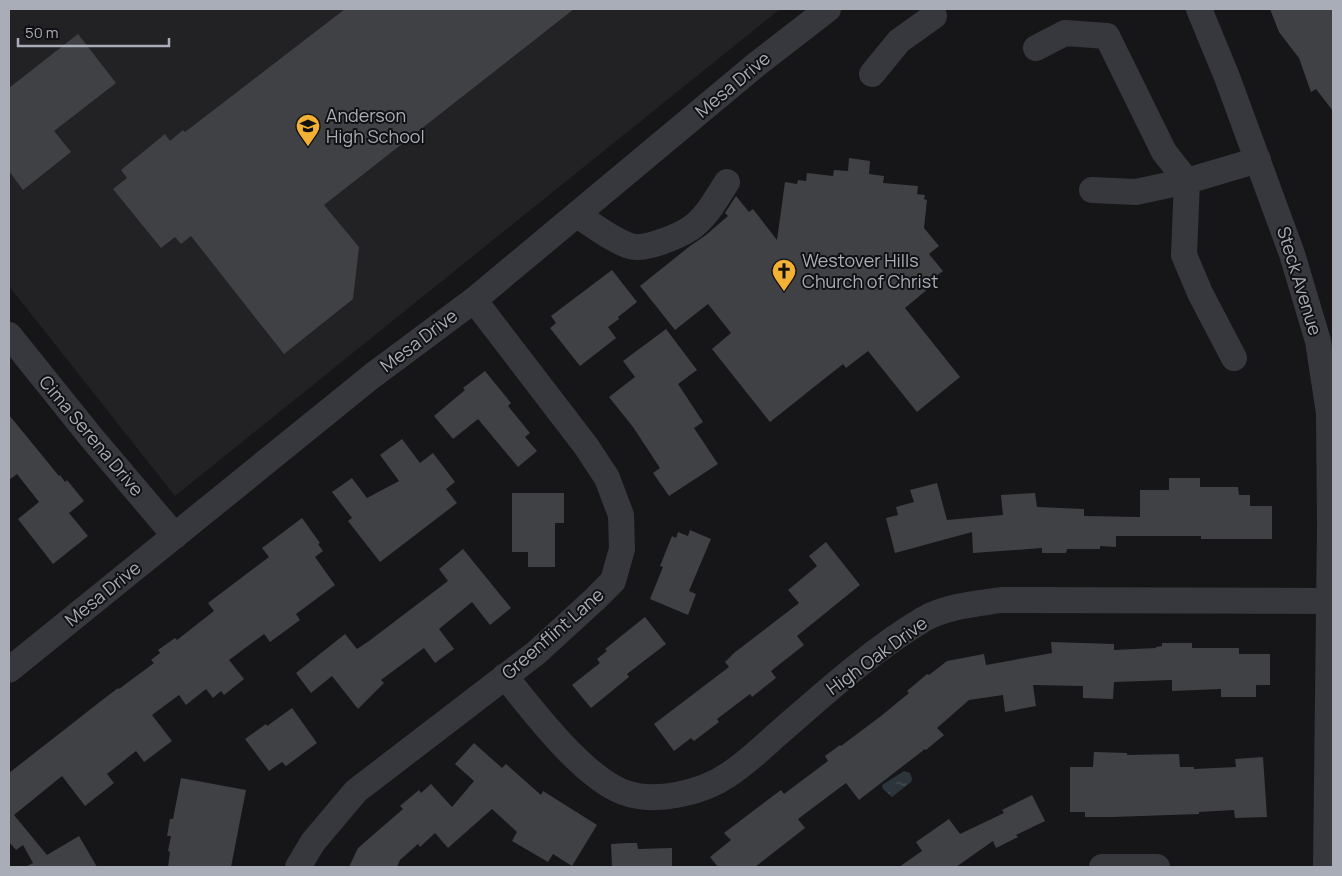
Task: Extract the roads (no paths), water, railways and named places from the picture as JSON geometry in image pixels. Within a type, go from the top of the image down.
[{"type":"street","name":"Mesa Drive","points":[[9,670],[372,376],[474,300],[757,64],[828,9]]},
{"type":"street","name":"Steck Avenue","points":[[1198,9],[1227,78],[1292,254],[1318,341],[1331,413],[1326,867]]},
{"type":"street","points":[[872,74],[899,42],[934,16]]},
{"type":"street","points":[[1036,48],[1065,33],[1107,36],[1164,152],[1187,181],[1184,255],[1200,293],[1234,358]]},
{"type":"street","points":[[1092,190],[1136,192],[1187,181],[1258,160]]},
{"type":"street","points":[[577,215],[630,247],[646,247],[660,243],[692,228],[727,182]]},
{"type":"street","name":"Greenflint Lane","points":[[298,867],[313,842],[356,791],[563,629],[613,581],[622,550],[621,515],[607,478],[591,454],[474,300]]},
{"type":"street","name":"Cima Serena Drive","points":[[9,335],[91,437],[175,536]]},
{"type":"street","name":"High Oak Drive","points":[[505,676],[541,722],[602,781],[624,792],[648,797],[693,792],[728,775],[846,675],[889,643],[925,618],[960,606],[1001,600],[1328,600]]},
{"type":"street","points":[[1102,867],[1157,867]]},
{"type":"water","points":[[904,771],[910,773],[911,782],[892,797],[883,789],[882,785]]},
{"type":"place","name":"Anderson High School","points":[[308,147]]},
{"type":"place","name":"Westover Hills Church of Christ","points":[[784,292]]}]
